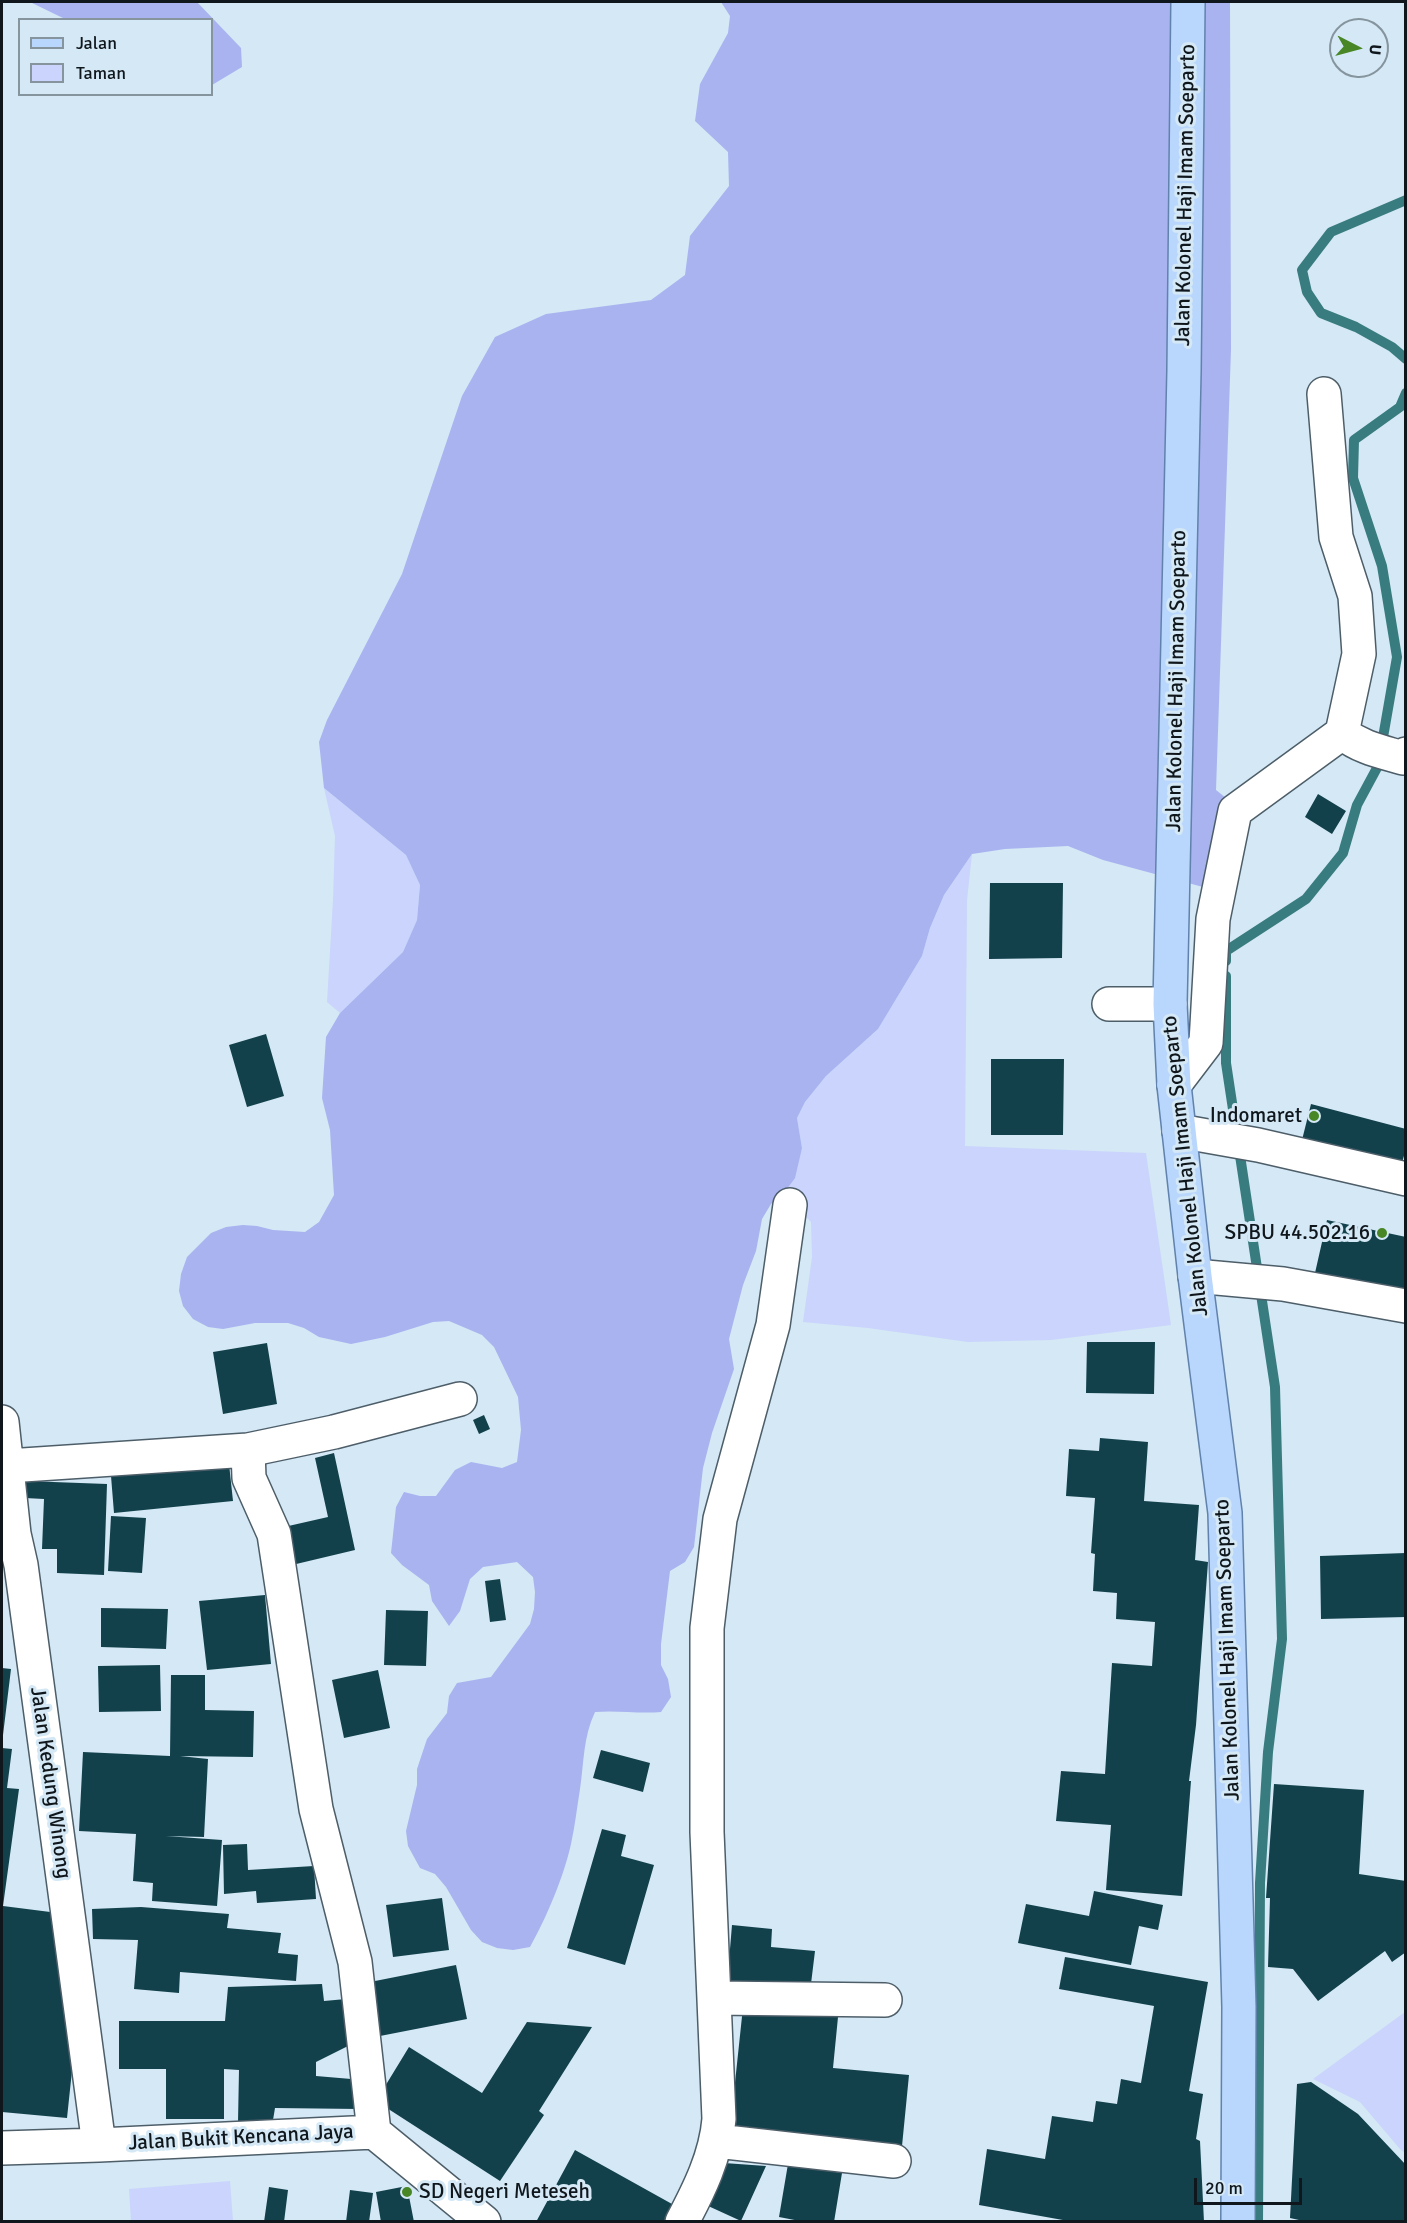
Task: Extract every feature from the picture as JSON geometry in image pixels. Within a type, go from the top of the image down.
[{"type":"main road","name":"Jalan Kolonel Haji Imam Soeparto","points":[[1188,2],[1184,371],[1170,1004],[1174,1085],[1225,1513],[1239,2007],[1238,2222]]},
{"type":"street","points":[[1174,1085],[1206,1043],[1213,920],[1235,811],[1342,733],[1359,654],[1355,596],[1336,537],[1324,394]]},
{"type":"street","points":[[1342,733],[1357,744],[1389,753]]},
{"type":"street","points":[[1109,1004],[1170,1004]]},
{"type":"street","points":[[1179,1131],[1258,1145],[1406,1179]]},
{"type":"street","points":[[682,2222],[717,2141],[719,2086],[706,1832],[707,1628],[720,1519],[773,1325],[790,1205]]},
{"type":"street","points":[[1195,1276],[1283,1284],[1406,1306]]},
{"type":"street","points":[[4,1446],[248,1450],[334,1432],[460,1399]]},
{"type":"street","name":"Jalan Kedung Winong","points":[[4,1446],[14,1534],[23,1577],[99,2145]]},
{"type":"street","points":[[248,1450],[249,1478],[274,1534],[316,1809],[355,1962],[374,2132]]},
{"type":"street","points":[[714,1998],[885,2000]]},
{"type":"street","name":"Jalan Bukit Kencana Jaya","points":[[2,2148],[374,2132],[484,2222]]},
{"type":"street","points":[[717,2141],[894,2160]]},
{"type":"green space","points":[[324,788],[406,855],[420,885],[417,920],[403,952],[340,1013],[327,1002],[335,836]]},
{"type":"green space","points":[[972,854],[967,900],[965,1146],[1146,1153],[1171,1325],[1051,1340],[968,1342],[868,1328],[803,1322],[812,1257],[811,1222],[784,1193],[802,1148],[797,1118],[805,1102],[826,1076],[878,1029],[922,956],[930,928],[944,895]]},
{"type":"green space","points":[[1405,2012],[1405,2153],[1360,2102],[1313,2079]]},
{"type":"green space","points":[[230,2181],[233,2221],[131,2221],[129,2189]]},
{"type":"shaded area","points":[[30,2],[197,2],[212,18],[63,18]]},
{"type":"shaded area","points":[[721,2],[1230,2],[1231,349],[1216,790],[1226,798],[1203,887],[1103,860],[1068,846],[1005,849],[972,854],[944,895],[930,928],[922,956],[878,1029],[826,1076],[805,1102],[797,1118],[802,1148],[795,1178],[784,1193],[771,1204],[762,1219],[756,1251],[743,1285],[729,1339],[734,1369],[712,1433],[703,1468],[694,1547],[685,1562],[670,1571],[661,1644],[661,1665],[668,1679],[671,1697],[661,1712],[595,1712],[586,1740],[574,1830],[564,1870],[548,1911],[530,1947],[513,1950],[497,1948],[482,1942],[471,1930],[446,1887],[435,1874],[420,1868],[408,1846],[406,1831],[417,1785],[417,1769],[427,1739],[447,1713],[449,1696],[457,1683],[491,1677],[530,1624],[534,1609],[533,1577],[517,1562],[483,1567],[470,1579],[460,1611],[449,1626],[432,1601],[429,1585],[402,1565],[391,1553],[396,1507],[404,1492],[420,1496],[436,1496],[455,1470],[471,1462],[502,1468],[517,1462],[521,1430],[518,1397],[494,1347],[482,1335],[449,1321],[433,1322],[385,1337],[351,1344],[319,1337],[304,1328],[288,1323],[255,1323],[223,1329],[208,1327],[193,1319],[183,1306],[179,1291],[181,1274],[187,1257],[211,1233],[226,1227],[243,1225],[305,1232],[319,1222],[334,1195],[330,1130],[322,1098],[326,1037],[340,1013],[403,952],[417,920],[420,885],[406,855],[324,788],[319,742],[327,720],[402,574],[462,396],[495,337],[546,314],[651,300],[685,275],[690,236],[729,186],[728,152],[695,121],[700,84],[728,33],[730,16]]},
{"type":"shaded area","points":[[213,19],[241,48],[242,67],[213,84]]},
{"type":"building","points":[[1318,794],[1346,811],[1332,834],[1305,817]]},
{"type":"building","points":[[990,883],[1063,883],[1062,958],[989,959]]},
{"type":"building","points":[[266,1034],[284,1096],[247,1107],[229,1045]]},
{"type":"building","points":[[991,1059],[1064,1059],[1063,1135],[991,1135]]},
{"type":"building","points":[[1311,1104],[1406,1129],[1406,1149],[1401,1166],[1302,1140]]},
{"type":"building","points":[[1327,1220],[1406,1237],[1406,1293],[1315,1273]]},
{"type":"building","points":[[1087,1342],[1155,1342],[1154,1394],[1086,1393]]},
{"type":"building","points":[[267,1343],[277,1404],[223,1414],[213,1352]]},
{"type":"building","points":[[484,1415],[490,1429],[479,1434],[473,1420]]},
{"type":"building","points":[[1100,1438],[1148,1442],[1144,1501],[1199,1505],[1195,1560],[1208,1562],[1196,1725],[1189,1781],[1191,1781],[1182,1896],[1106,1890],[1111,1825],[1056,1821],[1061,1771],[1105,1774],[1112,1663],[1152,1666],[1155,1622],[1116,1619],[1117,1593],[1093,1591],[1095,1554],[1091,1553],[1095,1498],[1066,1496],[1069,1449],[1099,1451]]},
{"type":"building","points":[[334,1453],[355,1550],[292,1565],[284,1527],[328,1517],[315,1458]]},
{"type":"building","points":[[229,1464],[233,1501],[114,1513],[111,1476]]},
{"type":"building","points":[[26,1481],[107,1484],[104,1575],[57,1573],[57,1549],[42,1549],[44,1499],[25,1498]]},
{"type":"building","points":[[111,1516],[146,1518],[142,1573],[108,1571]]},
{"type":"building","points":[[1406,1553],[1406,1617],[1321,1619],[1320,1556]]},
{"type":"building","points":[[500,1579],[506,1620],[490,1622],[485,1581]]},
{"type":"building","points":[[265,1595],[271,1664],[207,1670],[199,1601]]},
{"type":"building","points":[[101,1608],[168,1609],[166,1649],[101,1647]]},
{"type":"building","points":[[386,1610],[428,1611],[426,1666],[384,1665]]},
{"type":"building","points":[[160,1665],[161,1711],[99,1712],[98,1666]]},
{"type":"building","points":[[2,1668],[11,1669],[3,1735],[2,1735]]},
{"type":"building","points":[[378,1670],[390,1728],[344,1738],[332,1680]]},
{"type":"building","points":[[171,1675],[205,1675],[205,1710],[254,1711],[253,1757],[180,1756],[208,1759],[204,1837],[166,1836],[222,1840],[217,1906],[152,1901],[153,1883],[133,1881],[136,1834],[79,1831],[83,1752],[170,1756]]},
{"type":"building","points":[[2,1748],[12,1749],[7,1788],[19,1789],[3,1906],[66,1914],[78,2014],[67,2118],[2,2112]]},
{"type":"building","points":[[601,1750],[650,1763],[643,1792],[593,1778]]},
{"type":"building","points":[[1274,1784],[1364,1790],[1359,1874],[1406,1881],[1406,1952],[1392,1962],[1385,1951],[1318,2001],[1293,1969],[1268,1967],[1270,1898],[1266,1898]]},
{"type":"building","points":[[602,1829],[626,1835],[621,1856],[654,1865],[625,1965],[567,1948]]},
{"type":"building","points":[[247,1844],[248,1870],[314,1866],[316,1899],[257,1903],[256,1891],[224,1894],[223,1845]]},
{"type":"building","points":[[1094,1891],[1163,1905],[1158,1930],[1139,1926],[1131,1965],[1018,1943],[1026,1904],[1089,1916]]},
{"type":"building","points":[[442,1898],[449,1950],[393,1957],[386,1905]]},
{"type":"building","points":[[141,1907],[229,1914],[227,1928],[281,1933],[278,1953],[298,1955],[296,1981],[180,1972],[179,1993],[134,1989],[138,1940],[93,1939],[92,1909]]},
{"type":"building","points":[[732,1925],[772,1929],[771,1947],[815,1951],[810,1992],[727,1985]]},
{"type":"building","points":[[1065,1957],[1208,1982],[1189,2091],[1203,2094],[1196,2139],[1200,2141],[1204,2222],[1074,2222],[979,2205],[987,2149],[1045,2159],[1052,2116],[1093,2122],[1096,2101],[1117,2104],[1121,2079],[1141,2083],[1154,2006],[1059,1989]]},
{"type":"building","points":[[456,1965],[467,2019],[380,2036],[370,1982]]},
{"type":"building","points":[[322,1984],[324,2001],[346,1999],[350,2045],[316,2062],[316,2076],[363,2080],[359,2109],[275,2108],[272,2126],[238,2122],[239,2070],[224,2069],[224,2119],[166,2119],[166,2069],[119,2069],[119,2021],[225,2021],[228,1987]]},
{"type":"building","points":[[743,2007],[838,2017],[833,2068],[909,2075],[902,2146],[730,2130]]},
{"type":"building","points":[[527,2022],[592,2027],[539,2111],[544,2115],[500,2181],[376,2101],[409,2047],[482,2093]]},
{"type":"building","points":[[1311,2082],[1358,2114],[1406,2165],[1406,2222],[1308,2222],[1290,2218],[1297,2084]]},
{"type":"building","points":[[575,2150],[681,2209],[674,2222],[536,2222]]},
{"type":"building","points":[[724,2163],[766,2166],[741,2221],[706,2205]]},
{"type":"building","points":[[788,2164],[842,2173],[834,2222],[805,2222],[779,2217]]},
{"type":"building","points":[[407,2186],[414,2222],[381,2222],[376,2192]]},
{"type":"building","points":[[269,2187],[288,2190],[284,2222],[264,2222]]},
{"type":"building","points":[[350,2190],[373,2193],[369,2222],[346,2222]]},
{"type":"waterway","points":[[1406,200],[1331,232],[1302,270],[1307,292],[1321,313],[1356,327],[1392,347],[1406,359]]},
{"type":"waterway","points":[[1226,961],[1226,951],[1306,899],[1343,853],[1357,805],[1378,766],[1397,657],[1382,566],[1353,478],[1354,440],[1400,407],[1406,393]]},
{"type":"waterway","points":[[1226,976],[1226,1063],[1275,1387],[1282,1639],[1268,1752],[1260,1883],[1258,2222]]},
{"type":"place","name":"Indomaret","points":[[1314,1116]]},
{"type":"place","name":"SPBU 44.502.16","points":[[1382,1233]]},
{"type":"place","name":"SD Negeri Meteseh","points":[[407,2192]]}]
